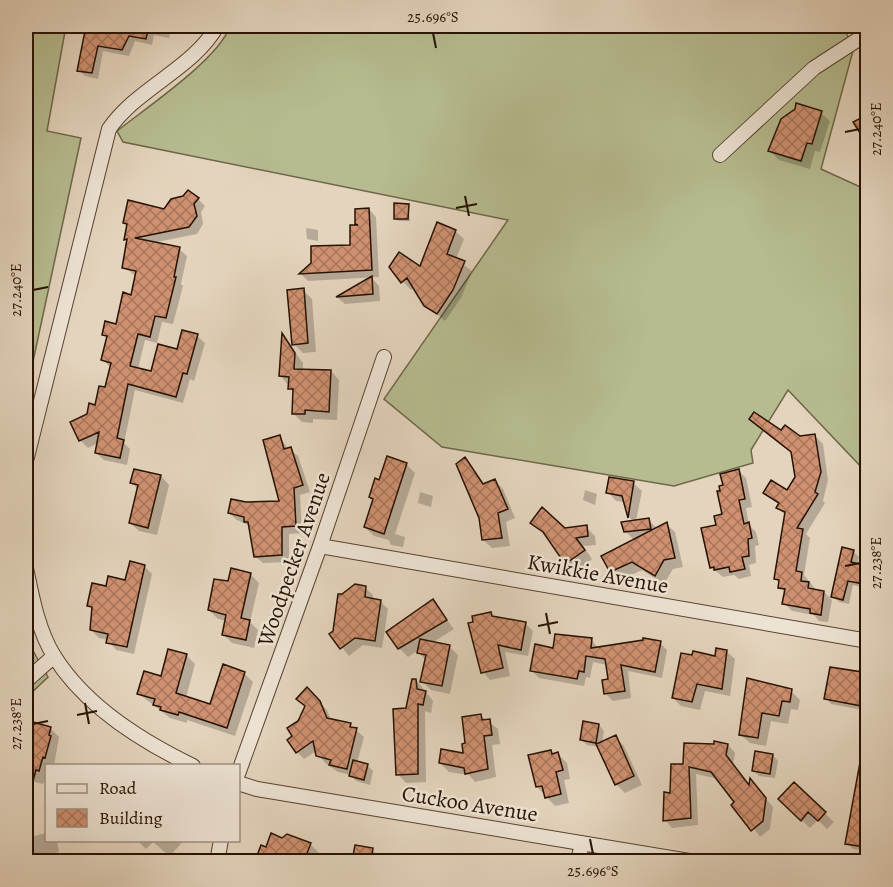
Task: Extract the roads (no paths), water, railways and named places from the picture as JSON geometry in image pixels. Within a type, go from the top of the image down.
[{"type":"street","points":[[26,461],[109,129],[136,98],[205,43],[217,26]]},
{"type":"street","points":[[720,155],[814,68],[867,33]]},
{"type":"street","name":"Woodpecker Avenue","points":[[240,768],[320,546],[384,357]]},
{"type":"street","name":"Kwikkie Avenue","points":[[320,546],[867,641]]},
{"type":"street","points":[[26,568],[42,631],[54,656],[77,683],[112,717],[146,741],[191,764]]},
{"type":"street","points":[[26,681],[54,656]]},
{"type":"street","name":"Cuckoo Avenue","points":[[240,784],[257,789],[695,861]]},
{"type":"street","points":[[217,861],[221,842]]},
{"type":"street","points":[[578,861],[582,843]]}]
